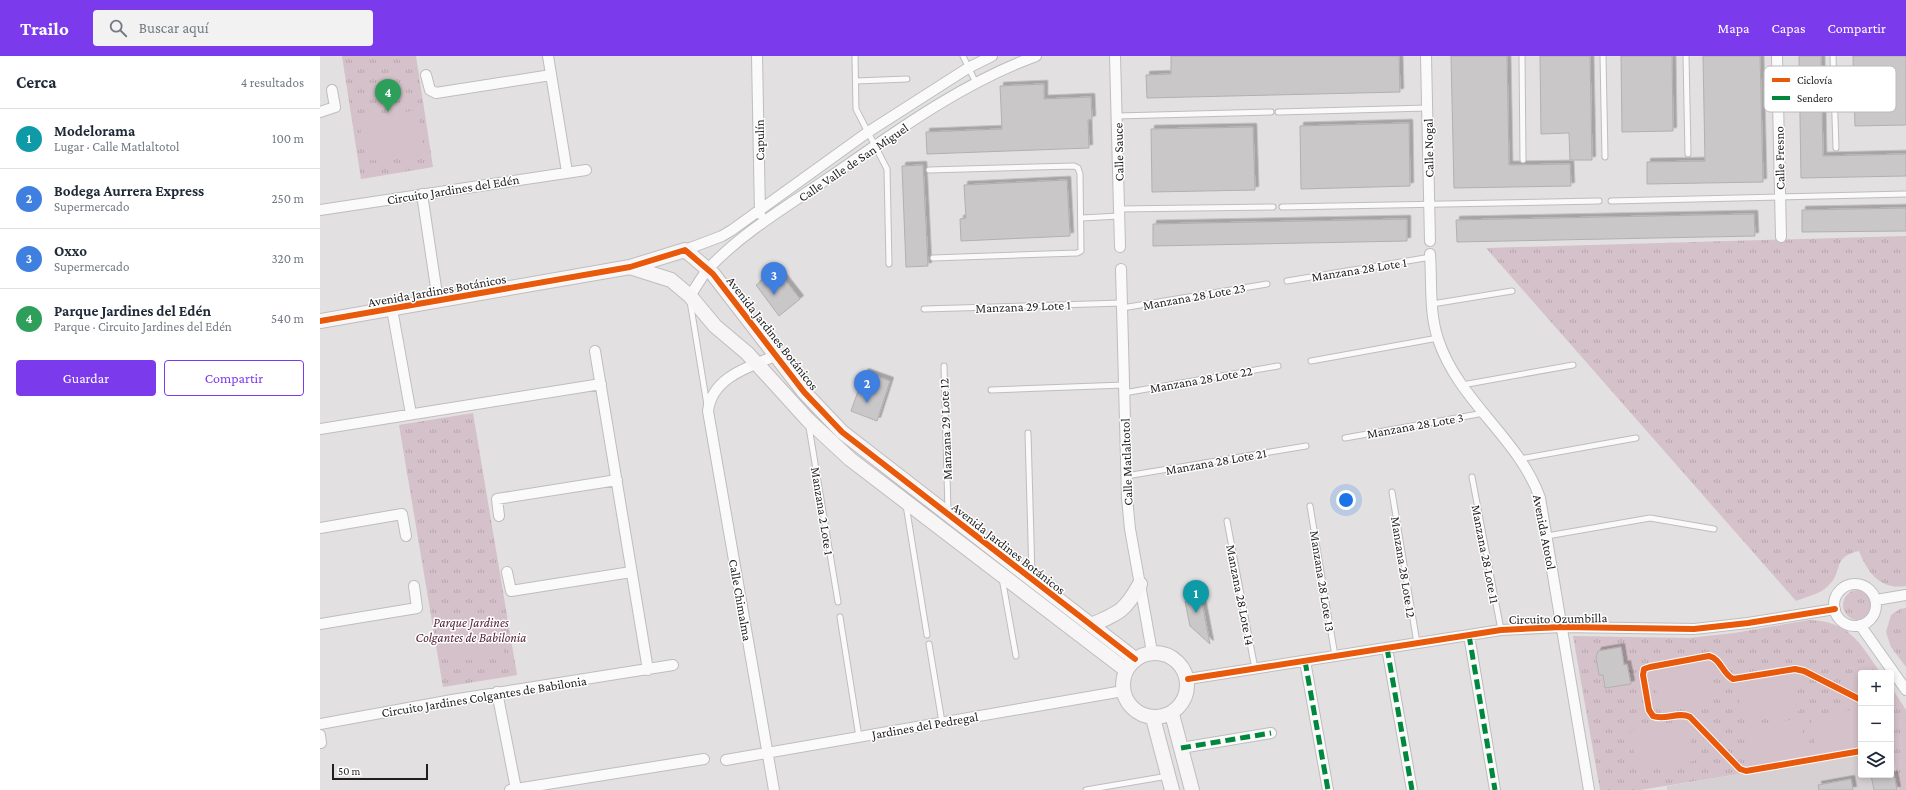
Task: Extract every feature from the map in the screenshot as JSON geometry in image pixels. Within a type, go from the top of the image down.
[{"type":"street","points":[[548,56],[567,172]]},
{"type":"street","name":"Capulín","points":[[757,56],[760,225]]},
{"type":"street","name":"Calle Valle de San Miguel","points":[[685,250],[722,236],[741,224],[868,132],[968,68],[992,56]]},
{"type":"street","name":"Calle Valle de San Miguel","points":[[690,296],[708,269],[730,248],[760,225],[875,145],[976,83],[1010,65],[1036,56]]},
{"type":"street","name":"Calle Sauce","points":[[1115,56],[1120,247]]},
{"type":"street","name":"Calle Nogal","points":[[1426,56],[1430,241]]},
{"type":"street","name":"Calle Fresno","points":[[1777,56],[1777,66]]},
{"type":"street","points":[[426,75],[430,90],[436,93],[551,75]]},
{"type":"street","points":[[320,112],[335,108],[332,90]]},
{"type":"street","name":"Calle Fresno","points":[[1778,112],[1781,237]]},
{"type":"street","name":"Circuito Jardines del Edén","points":[[320,210],[586,170]]},
{"type":"street","points":[[422,194],[438,301]]},
{"type":"street","name":"Avenida Jardines Botánicos","points":[[320,321],[630,267],[685,250],[708,269],[775,356],[819,409],[842,432],[1135,659]]},
{"type":"street","name":"Avenida Atotol","points":[[1430,256],[1432,304],[1438,338],[1448,361],[1462,385],[1520,459],[1536,486],[1540,498],[1589,790]]},
{"type":"street","name":"Avenida Jardines Botánicos","points":[[630,267],[671,280],[690,296],[715,326],[734,341],[808,420],[850,459],[1126,670]]},
{"type":"street","name":"Calle Matlaltotol","points":[[1121,269],[1128,513],[1152,652]]},
{"type":"street","points":[[392,309],[411,414]]},
{"type":"street","points":[[734,341],[755,330]]},
{"type":"street","points":[[595,351],[648,670]]},
{"type":"street","name":"Calle Chimalma","points":[[774,790],[708,411],[714,393],[729,377],[775,356]]},
{"type":"street","points":[[320,429],[601,384]]},
{"type":"street","points":[[499,516],[497,499],[617,480]]},
{"type":"street","points":[[320,528],[402,514],[406,536]]},
{"type":"street","points":[[507,572],[511,591],[631,572]]},
{"type":"street","points":[[1090,624],[1114,615],[1129,603],[1140,584]]},
{"type":"street","points":[[1851,584],[1860,584],[1867,587],[1873,593],[1876,600],[1876,609],[1873,616],[1867,622],[1860,625],[1851,625],[1844,622],[1838,616],[1835,609],[1835,600],[1838,593],[1844,587],[1851,584]]},
{"type":"street","points":[[320,624],[417,608],[414,586]]},
{"type":"street","points":[[1876,600],[1906,595]]},
{"type":"street","name":"Circuito Ozumbilla","points":[[1188,680],[1500,630],[1562,627],[1694,629],[1748,623],[1835,609]]},
{"type":"street","points":[[1860,625],[1906,690]]},
{"type":"street","points":[[1469,635],[1494,790]]},
{"type":"street","points":[[1386,648],[1412,790]]},
{"type":"street","points":[[1152,652],[1168,655],[1181,665],[1188,680],[1185,699],[1172,714],[1153,718],[1140,714],[1129,704],[1123,691],[1123,680],[1126,670],[1135,659],[1152,652]]},
{"type":"street","points":[[1305,661],[1328,790]]},
{"type":"street","name":"Circuito Jardines Colgantes de Babilonia","points":[[320,724],[497,692],[648,670],[672,665]]},
{"type":"street","name":"Jardines del Pedregal","points":[[726,760],[1123,691]]},
{"type":"street","points":[[497,692],[513,790],[704,760]]},
{"type":"street","points":[[1172,714],[1192,790]]},
{"type":"street","points":[[1153,718],[1172,790]]},
{"type":"street","points":[[1181,748],[1271,733]]},
{"type":"lane","points":[[856,56],[856,109],[887,169],[889,264]]},
{"type":"lane","points":[[963,56],[976,83]]},
{"type":"lane","points":[[1522,56],[1523,160]]},
{"type":"lane","points":[[1603,56],[1605,157]]},
{"type":"lane","points":[[1686,56],[1688,154]]},
{"type":"lane","points":[[1833,56],[1833,66]]},
{"type":"lane","points":[[856,81],[907,79]]},
{"type":"lane","points":[[1278,112],[1427,108]]},
{"type":"lane","points":[[1117,116],[1271,112]]},
{"type":"lane","points":[[1835,112],[1836,148]]},
{"type":"lane","points":[[929,170],[1077,166],[1080,174],[1082,249],[1079,253],[933,258]]},
{"type":"lane","points":[[1611,201],[1906,194]]},
{"type":"lane","points":[[1282,207],[1600,201]]},
{"type":"lane","points":[[1082,218],[1119,213],[1273,207]]},
{"type":"lane","points":[[722,236],[730,248]]},
{"type":"lane","name":"Manzana 28 Lote 1","points":[[1287,281],[1430,256]]},
{"type":"lane","name":"Manzana 28 Lote 23","points":[[1122,305],[1267,284]]},
{"type":"lane","points":[[1432,304],[1512,290]]},
{"type":"lane","name":"Calle Chimalma","points":[[690,296],[690,309],[708,411]]},
{"type":"lane","name":"Manzana 29 Lote 1","points":[[924,309],[1122,305]]},
{"type":"lane","points":[[1311,360],[1438,338]]},
{"type":"lane","points":[[1462,385],[1573,364]]},
{"type":"lane","name":"Manzana 29 Lote 12","points":[[944,366],[948,515]]},
{"type":"lane","name":"Manzana 28 Lote 22","points":[[991,390],[1124,389],[1278,366]]},
{"type":"lane","name":"Manzana 28 Lote 3","points":[[1345,438],[1484,413]]},
{"type":"lane","name":"Manzana 2 Lote 1","points":[[808,420],[838,602]]},
{"type":"lane","points":[[1028,433],[1032,580]]},
{"type":"lane","points":[[1520,459],[1636,438]]},
{"type":"lane","name":"Manzana 28 Lote 21","points":[[1126,476],[1306,446]]},
{"type":"lane","name":"Manzana 28 Lote 11","points":[[1472,477],[1500,630]]},
{"type":"lane","name":"Manzana 28 Lote 12","points":[[1392,492],[1417,643]]},
{"type":"lane","points":[[905,502],[927,635]]},
{"type":"lane","name":"Manzana 28 Lote 13","points":[[1310,506],[1335,656]]},
{"type":"lane","points":[[1547,536],[1650,518],[1714,529]]},
{"type":"lane","name":"Manzana 28 Lote 14","points":[[1227,521],[1255,669]]},
{"type":"lane","points":[[1001,575],[1016,656]]},
{"type":"lane","points":[[840,617],[859,737]]},
{"type":"lane","points":[[929,644],[942,722]]},
{"type":"lane","points":[[1086,790],[1169,776]]},
{"type":"shaded area","points":[[1858,754],[1858,778],[1894,778],[1894,761],[1899,790],[1667,790],[1667,786]]},
{"type":"green space","points":[[342,56],[416,56],[433,167],[361,179]]},
{"type":"green space","points":[[417,110],[424,152],[366,161],[359,120]]},
{"type":"green space","points":[[1906,236],[1906,586],[1897,587],[1889,585],[1876,578],[1866,566],[1859,551],[1850,554],[1841,561],[1833,581],[1825,589],[1796,601],[1486,248]]},
{"type":"green space","name":"Parque Jardines Colgantes de Babilonia","points":[[473,413],[517,675],[443,687],[399,425]]},
{"type":"green space","points":[[1858,590],[1868,595],[1873,605],[1868,615],[1858,620],[1848,615],[1843,605],[1848,595]]},
{"type":"green space","points":[[1906,608],[1906,667],[1891,647],[1886,632],[1891,615],[1900,609]]},
{"type":"green space","points":[[497,612],[504,654],[449,663],[442,621]]},
{"type":"green space","points":[[1809,620],[1823,621],[1834,624],[1844,629],[1852,636],[1879,670],[1858,670],[1858,754],[1640,790],[1600,790],[1573,636],[1689,638],[1734,633]]},
{"type":"green space","points":[[1709,659],[1716,699],[1660,710],[1652,669]]},
{"type":"green space","points":[[1793,672],[1799,711],[1742,720],[1736,681]]},
{"type":"green space","points":[[1894,692],[1906,710],[1906,790],[1899,790],[1894,761]]},
{"type":"green space","points":[[1858,709],[1858,748],[1817,755],[1811,717]]},
{"type":"green space","points":[[1800,718],[1807,757],[1751,767],[1744,728]]},
{"type":"green space","points":[[1687,720],[1694,761],[1637,771],[1630,730]]},
{"type":"building","points":[[1171,56],[1399,56],[1400,92],[1147,98],[1146,75],[1171,74]]},
{"type":"building","points":[[1451,56],[1507,56],[1509,165],[1570,164],[1571,186],[1454,188]]},
{"type":"building","points":[[1540,56],[1590,56],[1592,160],[1570,160],[1569,133],[1541,134]]},
{"type":"building","points":[[1621,56],[1672,56],[1673,131],[1622,132]]},
{"type":"building","points":[[1703,56],[1760,56],[1763,182],[1647,184],[1647,162],[1705,161]]},
{"type":"building","points":[[1799,56],[1821,56],[1821,66],[1799,66]]},
{"type":"building","points":[[1853,56],[1906,56],[1906,125],[1855,126],[1855,112],[1896,112],[1896,66],[1853,66]]},
{"type":"building","points":[[1044,84],[1044,99],[1091,97],[1092,119],[1088,120],[1089,148],[927,154],[926,132],[1002,129],[1000,86]]},
{"type":"building","points":[[1800,112],[1822,112],[1823,156],[1906,154],[1906,176],[1801,178]]},
{"type":"building","points":[[1409,123],[1410,186],[1301,189],[1300,126]]},
{"type":"building","points":[[1253,127],[1255,190],[1152,192],[1151,129]]},
{"type":"building","points":[[923,165],[928,266],[906,267],[902,166]]},
{"type":"building","points":[[1067,180],[1070,236],[961,241],[960,219],[966,218],[964,185]]},
{"type":"building","points":[[1906,208],[1906,231],[1802,232],[1802,210]]},
{"type":"building","points":[[1754,214],[1755,236],[1457,242],[1456,220]]},
{"type":"building","points":[[1407,219],[1407,241],[1153,246],[1153,224]]},
{"type":"building","points":[[779,272],[800,299],[779,316],[756,285],[772,273]]},
{"type":"building","points":[[865,372],[890,381],[877,421],[851,411]]},
{"type":"building","points":[[1201,597],[1210,644],[1190,626],[1185,601]]},
{"type":"building","points":[[1621,647],[1624,665],[1627,664],[1631,684],[1605,688],[1603,675],[1599,675],[1596,657],[1598,651]]},
{"type":"building","points":[[1894,775],[1897,790],[1874,790],[1872,778],[1894,778]]},
{"type":"building","points":[[1851,779],[1853,790],[1819,790],[1818,785]]},
{"type":"marked path","points":[[1469,635],[1495,790]]},
{"type":"marked path","points":[[1387,648],[1412,790]]},
{"type":"marked path","points":[[1305,661],[1328,790]]},
{"type":"marked path","points":[[1181,748],[1271,733]]},
{"type":"cycle path","points":[[320,321],[630,267],[685,250],[713,274],[804,392],[842,432],[1135,659]]},
{"type":"cycle path","points":[[1188,679],[1501,630],[1562,627],[1694,629],[1748,623],[1835,609]]},
{"type":"cycle path","points":[[1858,698],[1804,671],[1795,669],[1733,679],[1726,673],[1716,660],[1709,656],[1650,667],[1644,669],[1643,675],[1649,710],[1653,716],[1662,717],[1685,715],[1690,717],[1740,769],[1746,771],[1858,752]]},
{"type":"place","name":"Parque Jardines del Edén","points":[[388,112]]},
{"type":"place","name":"Oxxo","points":[[774,295]]},
{"type":"place","name":"Bodega Aurrera Express","points":[[867,403]]},
{"type":"place","name":"Modelorama","points":[[1196,613]]}]
